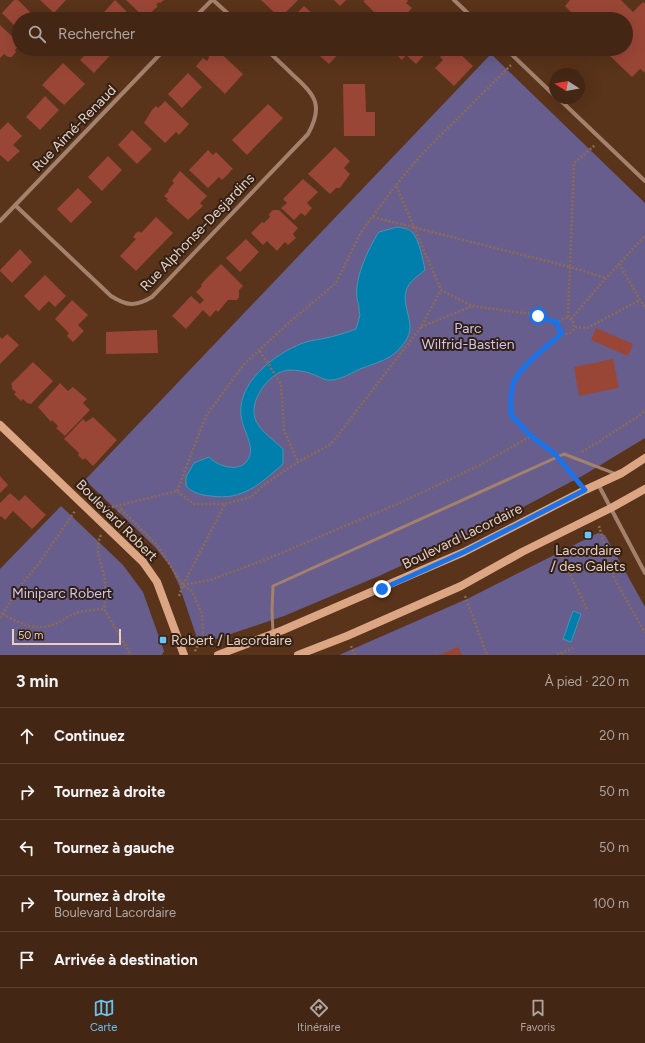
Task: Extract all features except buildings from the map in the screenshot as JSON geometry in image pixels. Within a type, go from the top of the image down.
[{"type":"main road","name":"Boulevard Robert","points":[[0,425],[143,562],[157,582],[184,655]]},
{"type":"main road","name":"Boulevard Lacordaire","points":[[218,655],[273,635],[464,552],[585,490],[618,475],[645,458]]},
{"type":"main road","points":[[298,655],[368,627],[461,586],[645,489]]},
{"type":"street","points":[[200,12],[212,0],[226,12]]},
{"type":"street","points":[[454,0],[467,12]]},
{"type":"street","name":"Rue Aimé-Renaud","points":[[0,221],[158,56]]},
{"type":"street","name":"Rue Alphonse-Desjardins","points":[[15,206],[111,296],[121,302],[132,305],[142,303],[152,297],[308,134],[314,123],[316,112],[315,101],[311,91],[274,56]]},
{"type":"street","points":[[514,56],[549,90]]},
{"type":"street","points":[[564,104],[645,181]]},
{"type":"street","points":[[597,484],[645,573]]},
{"type":"lane","points":[[273,635],[273,586],[564,454],[618,475]]},
{"type":"path","points":[[177,491],[206,416],[244,364],[260,351],[292,320],[336,284],[361,232],[396,185],[420,156],[517,59]]},
{"type":"path","points":[[575,327],[574,322],[570,318],[570,267],[574,163],[602,140]]},
{"type":"path","points":[[396,185],[441,290],[472,306],[538,316],[558,323]]},
{"type":"path","points":[[372,216],[570,267],[606,278]]},
{"type":"path","points":[[562,333],[558,328],[558,323],[562,318],[570,318],[645,236]]},
{"type":"path","points":[[619,264],[645,308]]},
{"type":"path","points":[[177,491],[194,504],[225,504],[251,497],[265,484],[298,462],[331,444],[421,327],[441,290]]},
{"type":"path","points":[[575,327],[587,328],[640,300]]},
{"type":"path","points":[[421,327],[472,306]]},
{"type":"path","points":[[575,327],[570,333],[562,333],[520,371],[513,384],[511,415],[531,436],[558,457],[585,490]]},
{"type":"path","points":[[260,351],[281,384],[284,430],[298,462]]},
{"type":"path","points":[[573,458],[642,414],[645,409]]},
{"type":"path","points":[[183,585],[210,580],[267,559],[402,502],[482,464],[531,436]]},
{"type":"path","points":[[91,512],[177,491]]},
{"type":"path","points":[[0,618],[20,586],[37,566],[71,515],[82,503]]},
{"type":"path","points":[[179,596],[183,585],[225,504]]},
{"type":"path","points":[[131,655],[104,609],[106,593],[105,579],[98,557],[98,541],[121,509],[157,545],[183,585],[192,591],[202,614],[203,636],[193,655]]},
{"type":"path","points":[[596,514],[614,578],[645,633]]},
{"type":"path","points":[[552,537],[587,609]]},
{"type":"path","points":[[461,586],[487,655]]},
{"type":"path","points":[[2,614],[22,624],[46,627],[57,624],[73,614],[104,609]]},
{"type":"path","points":[[557,655],[573,648]]},
{"type":"green space","name":"Parc Wilfrid-Bastien","points":[[489,56],[493,56],[645,203],[645,438],[584,475],[489,525],[379,576],[284,616],[207,642],[200,641],[197,638],[179,585],[170,566],[155,547],[85,480]]},
{"type":"green space","name":"Miniparc Robert","points":[[61,506],[123,565],[143,592],[164,651],[162,655],[0,655],[0,569]]},
{"type":"green space","points":[[598,533],[605,535],[645,607],[645,655],[339,655],[469,598]]},
{"type":"water","points":[[397,227],[409,230],[417,239],[425,270],[407,287],[405,298],[410,330],[407,339],[401,347],[384,360],[332,380],[326,380],[306,372],[294,370],[281,372],[274,376],[267,382],[257,397],[254,413],[256,421],[261,429],[283,449],[283,464],[259,484],[233,496],[222,497],[204,495],[194,492],[186,486],[186,477],[194,463],[209,457],[222,465],[228,467],[238,467],[247,461],[250,446],[242,421],[241,408],[244,395],[250,383],[258,373],[280,355],[305,342],[334,336],[356,329],[360,315],[357,285],[366,256],[379,232]]},
{"type":"water","points":[[573,611],[581,614],[571,642],[563,639]]},
{"type":"place","name":"Lacordaire / des Galets","points":[[588,535]]},
{"type":"place","name":"Robert / Lacordaire","points":[[163,640]]},
{"type":"route","points":[[382,589],[464,552],[585,490],[554,453],[531,436],[511,415],[513,384],[520,371],[562,333],[558,328],[558,323],[538,316]]}]
